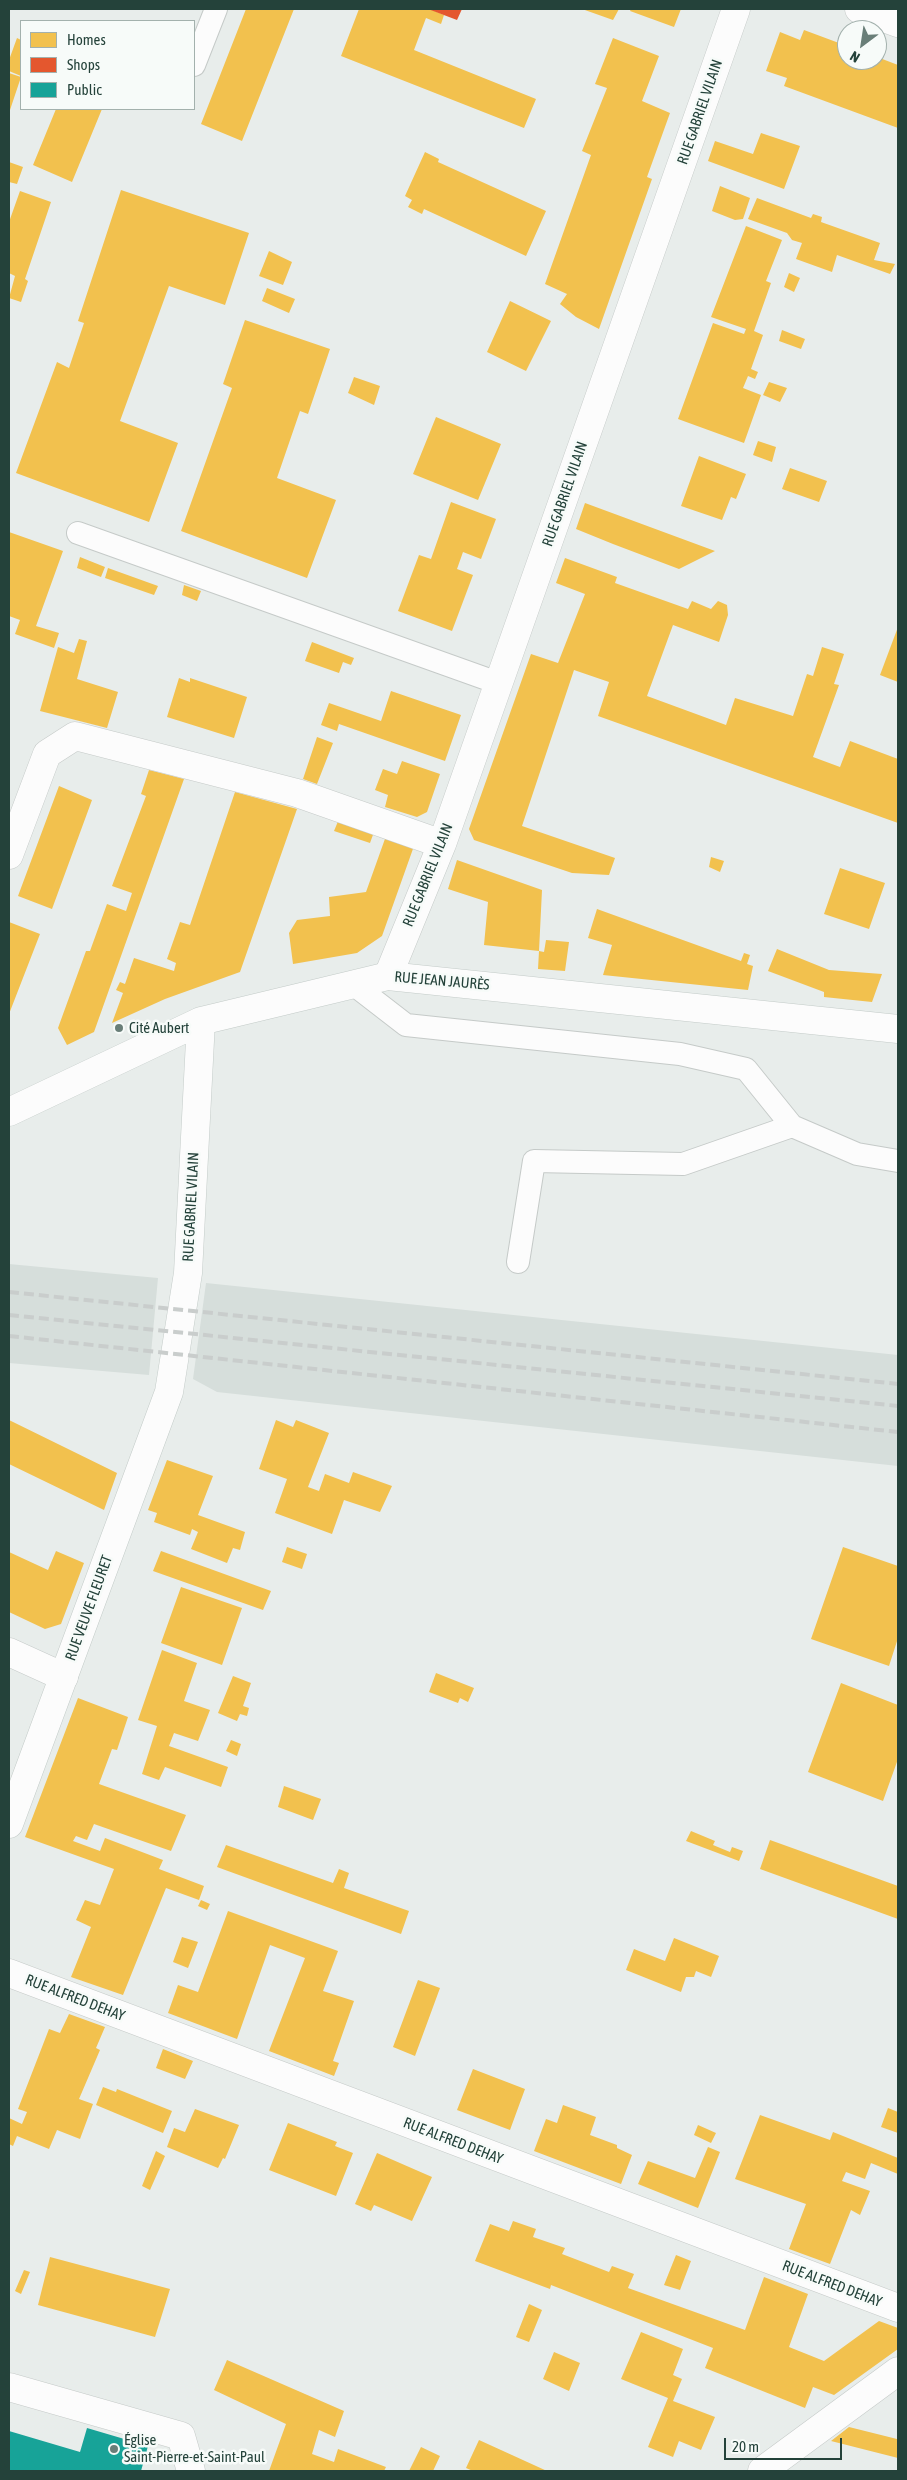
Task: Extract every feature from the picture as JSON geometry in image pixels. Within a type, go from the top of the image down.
[{"type":"street","name":"RUE GABRIEL VILAIN","points":[[388,976],[442,844],[736,9]]},
{"type":"street","points":[[859,9],[898,23]]},
{"type":"street","points":[[9,855],[47,754],[75,736],[297,793],[442,844]]},
{"type":"street","name":"RUE JEAN JAURÈS","points":[[9,1112],[201,1021],[388,976],[898,1029]]},
{"type":"street","name":"RUE GABRIEL VILAIN","points":[[170,1392],[188,1273],[201,1021]]},
{"type":"street","name":"RUE VEUVE FLEURET","points":[[9,1824],[170,1392]]},
{"type":"street","points":[[9,1652],[64,1677]]},
{"type":"street","name":"RUE ALFRED DEHAY","points":[[9,1973],[898,2308]]},
{"type":"street","points":[[762,2471],[893,2380]]},
{"type":"street","points":[[9,2386],[181,2436],[191,2471]]},
{"type":"lane","points":[[195,62],[216,9]]},
{"type":"lane","points":[[78,533],[498,683]]},
{"type":"lane","points":[[353,984],[406,1025],[680,1054],[746,1069],[792,1126],[857,1154],[898,1162]]},
{"type":"lane","points":[[518,1262],[534,1161],[683,1164],[792,1126]]},
{"type":"shaded area","points":[[9,1264],[158,1278],[149,1375],[9,1363]]},
{"type":"shaded area","points":[[206,1283],[898,1355],[898,1466],[217,1392],[193,1379]]},
{"type":"building: Homes","points":[[246,9],[294,9],[242,141],[201,124]]},
{"type":"building: Homes","points":[[359,9],[430,9],[444,15],[441,24],[426,18],[414,50],[536,99],[524,128],[341,56]]},
{"type":"building: Homes","points":[[582,9],[619,9],[613,20]]},
{"type":"building: Homes","points":[[631,9],[681,9],[674,27],[630,11]]},
{"type":"building: Homes","points":[[804,30],[837,42],[837,70],[887,70],[887,61],[898,65],[898,128],[784,86],[787,78],[766,71],[780,32],[800,40]]},
{"type":"building: Homes","points":[[17,38],[20,40],[20,76],[9,71],[9,60]]},
{"type":"building: Homes","points":[[613,38],[659,56],[642,101],[670,113],[647,177],[652,179],[599,329],[576,317],[560,304],[567,294],[545,284],[591,155],[582,151],[607,88],[595,84]]},
{"type":"building: Homes","points":[[9,73],[20,77],[20,80],[9,113]]},
{"type":"building: Homes","points":[[56,110],[102,110],[72,182],[33,165]]},
{"type":"building: Homes","points":[[761,133],[800,146],[784,189],[708,161],[715,141],[753,154]]},
{"type":"building: Homes","points":[[425,152],[439,159],[438,162],[546,211],[526,256],[424,209],[422,214],[408,207],[412,200],[405,196]]},
{"type":"building: Homes","points":[[9,162],[23,167],[17,184],[9,182]]},
{"type":"building: Homes","points":[[720,186],[750,198],[743,219],[735,220],[712,211]]},
{"type":"building: Homes","points":[[121,190],[249,233],[225,305],[169,286],[120,421],[178,443],[149,522],[16,473],[57,362],[69,368],[84,323],[78,321]]},
{"type":"building: Homes","points":[[20,191],[51,202],[25,279],[28,281],[21,302],[9,298],[15,276],[9,273],[9,222]]},
{"type":"building: Homes","points":[[757,198],[811,218],[813,214],[822,217],[821,222],[880,243],[874,260],[895,264],[890,274],[837,255],[832,272],[796,259],[802,243],[792,240],[787,233],[748,219]]},
{"type":"building: Homes","points":[[746,226],[782,240],[766,281],[771,283],[754,331],[763,335],[751,369],[758,372],[755,379],[748,376],[743,388],[761,395],[744,443],[678,419],[713,323],[744,334],[746,329],[711,317]]},
{"type":"building: Homes","points":[[269,251],[292,262],[283,285],[259,276]]},
{"type":"building: Homes","points":[[789,273],[800,278],[794,292],[784,287]]},
{"type":"building: Homes","points":[[267,288],[295,299],[289,313],[262,301]]},
{"type":"building: Homes","points":[[510,301],[551,321],[526,371],[487,352]]},
{"type":"building: Homes","points":[[245,320],[330,349],[308,414],[300,411],[277,478],[336,500],[307,578],[181,531],[232,388],[223,384]]},
{"type":"building: Homes","points":[[782,330],[805,339],[801,349],[779,341]]},
{"type":"building: Homes","points":[[354,377],[380,386],[374,405],[348,393]]},
{"type":"building: Homes","points":[[769,382],[787,388],[780,402],[763,395]]},
{"type":"building: Homes","points":[[436,417],[501,444],[478,500],[413,474]]},
{"type":"building: Homes","points":[[758,441],[776,447],[772,462],[753,455]]},
{"type":"building: Homes","points":[[699,456],[746,474],[736,499],[731,497],[722,520],[681,506]]},
{"type":"building: Homes","points":[[790,468],[827,481],[819,502],[782,489]]},
{"type":"building: Homes","points":[[451,502],[496,519],[481,559],[463,552],[457,569],[473,575],[452,631],[398,611],[419,555],[431,559]]},
{"type":"building: Homes","points":[[585,503],[715,551],[679,569],[576,529]]},
{"type":"building: Homes","points":[[9,532],[63,551],[36,626],[59,633],[54,648],[15,634],[20,620],[9,616]]},
{"type":"building: Homes","points":[[80,557],[105,567],[101,577],[77,568]]},
{"type":"building: Homes","points":[[565,558],[617,577],[615,583],[688,609],[692,601],[711,609],[718,601],[727,605],[728,615],[719,642],[673,625],[647,696],[726,725],[735,698],[793,716],[807,674],[813,676],[822,647],[844,654],[834,684],[839,685],[813,757],[840,767],[850,741],[898,759],[898,823],[598,716],[609,682],[574,670],[522,826],[615,858],[609,875],[572,873],[474,840],[469,829],[531,654],[558,663],[585,594],[556,583]]},
{"type":"building: Homes","points":[[108,568],[158,586],[154,595],[105,578]]},
{"type":"building: Homes","points":[[184,585],[201,591],[197,601],[182,595]]},
{"type":"building: Homes","points":[[898,627],[898,682],[880,675]]},
{"type":"building: Homes","points":[[79,639],[87,641],[77,679],[118,692],[107,728],[40,711],[58,647],[74,653]]},
{"type":"building: Homes","points":[[312,642],[354,658],[351,665],[343,662],[339,673],[305,661]]},
{"type":"building: Homes","points":[[179,678],[190,682],[190,678],[247,697],[234,738],[167,717]]},
{"type":"building: Homes","points":[[391,691],[461,715],[445,761],[339,724],[337,731],[321,725],[329,703],[381,721]]},
{"type":"building: Homes","points":[[317,737],[333,743],[317,784],[303,779]]},
{"type":"building: Homes","points":[[402,761],[440,774],[427,812],[417,817],[385,807],[388,795],[375,790],[383,769],[397,774]]},
{"type":"building: Homes","points":[[149,770],[184,779],[94,1032],[67,1045],[58,1028],[86,951],[90,951],[107,904],[126,911],[132,893],[112,886],[146,796],[141,794]]},
{"type":"building: Homes","points":[[59,786],[92,800],[52,909],[18,896]]},
{"type":"building: Homes","points":[[235,792],[297,809],[240,972],[165,999],[112,1023],[123,993],[116,990],[120,982],[125,984],[134,958],[174,971],[176,963],[167,959],[180,922],[190,925]]},
{"type":"building: Homes","points":[[339,819],[374,832],[370,843],[334,831]]},
{"type":"building: Homes","points":[[386,836],[414,846],[382,936],[357,953],[293,964],[289,933],[297,920],[330,916],[329,897],[366,892]]},
{"type":"building: Homes","points":[[711,857],[724,861],[720,872],[709,867]]},
{"type":"building: Homes","points":[[457,860],[542,890],[539,951],[484,945],[488,902],[448,889]]},
{"type":"building: Homes","points":[[840,868],[885,883],[869,929],[824,914]]},
{"type":"building: Homes","points":[[597,909],[741,961],[744,953],[750,955],[747,964],[753,966],[748,990],[603,975],[612,945],[588,938]]},
{"type":"building: Homes","points":[[9,922],[40,934],[9,1014]]},
{"type":"building: Homes","points":[[546,940],[569,942],[565,971],[538,969],[539,951],[544,952]]},
{"type":"building: Homes","points":[[777,949],[829,970],[882,974],[872,1002],[824,997],[824,992],[768,971]]},
{"type":"building: Homes","points":[[9,1420],[117,1473],[104,1510],[9,1464]]},
{"type":"building: Homes","points":[[276,1420],[293,1427],[296,1420],[329,1433],[308,1487],[319,1491],[325,1474],[349,1483],[353,1472],[392,1486],[380,1512],[344,1500],[332,1534],[275,1513],[287,1479],[259,1469]]},
{"type":"building: Homes","points":[[167,1460],[213,1476],[198,1515],[245,1532],[240,1550],[233,1548],[227,1563],[191,1549],[198,1532],[192,1529],[190,1535],[154,1522],[157,1513],[148,1510]]},
{"type":"building: Homes","points":[[287,1547],[307,1554],[302,1569],[282,1562]]},
{"type":"building: Homes","points":[[843,1547],[898,1566],[898,1638],[889,1666],[811,1639]]},
{"type":"building: Homes","points":[[56,1551],[84,1563],[61,1624],[45,1629],[9,1612],[9,1552],[48,1570]]},
{"type":"building: Homes","points":[[161,1551],[271,1591],[263,1610],[153,1571]]},
{"type":"building: Homes","points":[[181,1587],[242,1608],[222,1665],[161,1643]]},
{"type":"building: Homes","points":[[162,1650],[197,1663],[184,1701],[210,1710],[198,1741],[174,1733],[169,1746],[228,1767],[221,1787],[165,1767],[159,1780],[142,1774],[157,1726],[138,1720]]},
{"type":"building: Homes","points":[[436,1673],[474,1688],[468,1702],[460,1698],[458,1703],[429,1692]]},
{"type":"building: Homes","points":[[233,1676],[251,1683],[243,1706],[249,1708],[247,1716],[240,1714],[237,1721],[218,1713]]},
{"type":"building: Homes","points":[[841,1683],[898,1705],[898,1759],[883,1801],[808,1772]]},
{"type":"building: Homes","points":[[78,1698],[128,1717],[117,1750],[112,1749],[99,1784],[186,1815],[171,1851],[94,1824],[87,1840],[76,1836],[73,1841],[100,1851],[105,1838],[163,1860],[159,1869],[204,1886],[199,1900],[166,1888],[123,1995],[71,1977],[91,1927],[76,1920],[85,1900],[100,1905],[114,1869],[25,1837]]},
{"type":"building: Homes","points":[[231,1740],[241,1744],[237,1756],[226,1751]]},
{"type":"building: Homes","points":[[284,1786],[321,1799],[313,1820],[278,1807]]},
{"type":"building: Homes","points":[[691,1831],[715,1841],[713,1845],[730,1852],[732,1847],[743,1851],[739,1861],[686,1841]]},
{"type":"building: Homes","points":[[770,1840],[898,1886],[898,1919],[760,1869]]},
{"type":"building: Homes","points":[[226,1845],[333,1883],[339,1869],[349,1873],[344,1888],[409,1911],[401,1934],[217,1867]]},
{"type":"building: Homes","points":[[201,1900],[210,1904],[207,1910],[198,1906]]},
{"type":"building: Homes","points":[[228,1911],[338,1951],[323,1991],[354,2001],[333,2061],[339,2063],[334,2076],[269,2051],[305,1958],[270,1945],[237,2039],[168,2013],[178,1985],[198,1992]]},
{"type":"building: Homes","points":[[182,1937],[198,1942],[188,1968],[173,1962]]},
{"type":"building: Homes","points":[[674,1938],[719,1956],[711,1977],[696,1971],[694,1977],[686,1977],[681,1992],[626,1970],[634,1949],[665,1961]]},
{"type":"building: Homes","points":[[418,1980],[440,1988],[415,2056],[393,2047]]},
{"type":"building: Homes","points":[[69,2014],[105,2027],[96,2048],[100,2050],[79,2099],[93,2104],[80,2139],[57,2130],[49,2149],[17,2136],[13,2146],[9,2144],[9,2118],[22,2124],[27,2112],[18,2109],[49,2029],[60,2033]]},
{"type":"building: Homes","points":[[163,2049],[193,2061],[185,2079],[156,2068]]},
{"type":"building: Homes","points":[[473,2069],[525,2089],[510,2130],[457,2110]]},
{"type":"building: Homes","points":[[103,2087],[116,2092],[117,2089],[172,2111],[163,2133],[96,2105]]},
{"type":"building: Homes","points":[[563,2105],[596,2117],[590,2135],[617,2145],[617,2148],[632,2155],[621,2184],[534,2151],[546,2119],[557,2123]]},
{"type":"building: Homes","points":[[888,2108],[898,2112],[898,2133],[881,2127]]},
{"type":"building: Homes","points":[[195,2109],[239,2125],[225,2159],[223,2158],[218,2168],[167,2147],[174,2128],[185,2132]]},
{"type":"building: Homes","points":[[760,2115],[830,2140],[833,2132],[898,2158],[898,2174],[871,2163],[865,2179],[846,2172],[842,2181],[870,2191],[860,2215],[851,2210],[830,2264],[789,2249],[806,2204],[735,2179]]},
{"type":"building: Homes","points":[[288,2123],[337,2142],[335,2146],[353,2153],[336,2196],[269,2170]]},
{"type":"building: Homes","points":[[698,2125],[716,2133],[711,2143],[694,2135]]},
{"type":"building: Homes","points":[[708,2147],[720,2152],[698,2208],[638,2184],[648,2161],[695,2178]]},
{"type":"building: Homes","points":[[156,2151],[165,2156],[150,2190],[142,2186]]},
{"type":"building: Homes","points":[[377,2153],[432,2177],[412,2221],[374,2205],[371,2211],[355,2204]]},
{"type":"building: Homes","points":[[513,2221],[536,2229],[533,2237],[565,2248],[562,2254],[609,2272],[612,2266],[634,2274],[628,2288],[745,2330],[764,2277],[808,2294],[789,2347],[824,2361],[879,2321],[898,2328],[898,2349],[834,2395],[813,2387],[805,2408],[705,2368],[713,2348],[551,2285],[550,2289],[475,2261],[490,2224],[509,2231]]},
{"type":"building: Homes","points":[[676,2255],[691,2261],[680,2290],[664,2285]]},
{"type":"building: Homes","points":[[50,2257],[170,2289],[155,2337],[38,2305]]},
{"type":"building: Homes","points":[[24,2270],[30,2272],[21,2294],[15,2291]]},
{"type":"building: Homes","points":[[529,2304],[542,2310],[529,2342],[516,2337]]},
{"type":"building: Homes","points":[[641,2332],[683,2349],[673,2375],[682,2379],[673,2401],[715,2417],[701,2450],[679,2441],[673,2457],[648,2447],[668,2398],[621,2379]]},
{"type":"building: Homes","points":[[554,2352],[580,2363],[569,2391],[543,2379]]},
{"type":"building: Homes","points":[[227,2360],[344,2411],[335,2437],[319,2430],[312,2454],[334,2462],[338,2449],[386,2467],[384,2471],[269,2471],[286,2424],[214,2390]]},
{"type":"building: Homes","points":[[849,2427],[897,2439],[898,2458],[831,2441]]},
{"type":"building: Homes","points":[[479,2440],[547,2471],[473,2471],[466,2468]]},
{"type":"building: Homes","points":[[421,2447],[440,2456],[433,2471],[409,2471]]},
{"type":"building: Shops","points":[[428,9],[462,9],[457,20]]},
{"type":"building: Public","name":"Église Saint-Pierre-et-Saint-Paul","points":[[87,2428],[148,2446],[141,2471],[9,2471],[9,2431],[80,2452]]},
{"type":"railway","points":[[9,1292],[898,1384]]},
{"type":"railway","points":[[9,1315],[898,1406]]},
{"type":"railway","points":[[9,1336],[898,1432]]},
{"type":"place","name":"Cité Aubert","points":[[119,1028]]},
{"type":"place","name":"Église Saint-Pierre-et-Saint-Paul","points":[[114,2449]]}]
